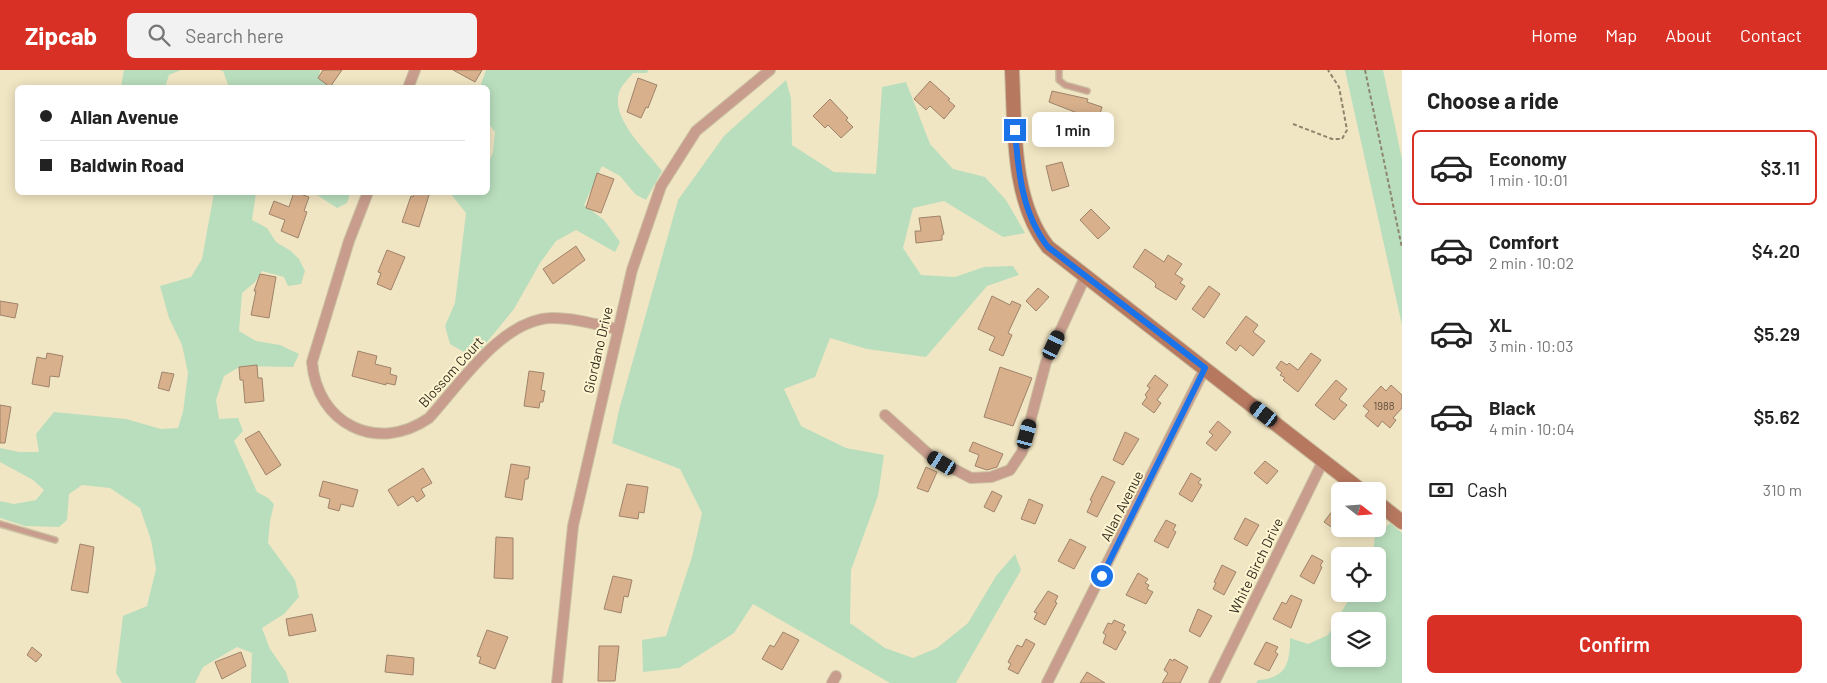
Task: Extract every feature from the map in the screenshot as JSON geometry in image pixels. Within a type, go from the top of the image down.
[{"type":"street","points":[[409,85],[415,70]]},
{"type":"street","name":"Giordano Drive","points":[[557,683],[573,526],[616,329],[632,270],[661,186],[696,131],[770,70]]},
{"type":"street","points":[[1012,70],[1017,150],[1021,179],[1033,224],[1048,247],[1350,482]]},
{"type":"street","name":"Blossom Court","points":[[367,195],[349,241],[312,362],[313,380],[323,401],[350,427],[366,432],[384,433],[416,427],[429,418],[496,343],[518,328],[536,320],[569,319],[616,329]]},
{"type":"street","points":[[885,415],[933,458],[971,478],[990,478],[1010,470],[1022,452],[1046,362],[1085,277]]},
{"type":"street","name":"Allan Avenue","points":[[1047,683],[1205,368]]},
{"type":"street","name":"White Birch Drive","points":[[1214,683],[1323,461]]},
{"type":"street","points":[[1386,509],[1402,522]]},
{"type":"lane","points":[[1059,70],[1059,80],[1065,86],[1087,91]]},
{"type":"lane","points":[[0,524],[55,540]]},
{"type":"path","points":[[1293,124],[1332,140],[1342,140],[1347,130],[1339,87],[1328,70]]},
{"type":"path","points":[[1365,70],[1402,248]]},
{"type":"green space","points":[[124,70],[181,70],[169,75],[166,85],[121,85]]},
{"type":"green space","points":[[219,70],[320,70],[319,77],[335,85],[228,85],[223,71]]},
{"type":"green space","points":[[486,70],[648,70],[647,73],[633,73],[621,88],[618,98],[619,110],[630,132],[662,171],[646,200],[635,194],[620,176],[602,166],[584,205],[604,220],[620,242],[615,252],[576,230],[556,241],[540,263],[514,309],[482,348],[464,352],[450,344],[445,326],[455,303],[466,213],[452,195],[490,195],[490,159],[493,152],[495,132],[490,126],[490,85],[481,85]]},
{"type":"green space","points":[[1345,70],[1383,70],[1402,159],[1402,325]]},
{"type":"green space","points":[[786,80],[791,98],[792,145],[834,172],[876,174],[882,87],[906,82],[930,144],[953,169],[985,177],[1006,200],[1025,233],[1003,237],[944,201],[913,208],[903,248],[921,275],[955,277],[984,267],[1013,266],[1019,275],[987,286],[926,357],[867,349],[830,338],[815,377],[784,389],[801,426],[846,448],[884,455],[878,496],[851,570],[850,623],[885,648],[913,658],[937,648],[968,623],[996,576],[1015,554],[1021,570],[956,683],[890,683],[753,604],[734,633],[679,668],[643,672],[642,640],[666,636],[692,557],[702,513],[680,469],[612,443],[619,410],[678,200],[724,136]]},
{"type":"green space","points":[[214,195],[256,195],[252,220],[267,228],[276,242],[291,251],[299,259],[305,271],[301,284],[288,286],[284,277],[262,271],[255,282],[242,293],[239,331],[256,341],[280,345],[299,354],[293,367],[241,366],[224,376],[216,400],[219,419],[238,418],[243,431],[234,441],[257,492],[274,504],[268,543],[295,580],[299,597],[284,614],[262,628],[270,649],[286,672],[289,683],[251,683],[252,653],[237,647],[203,667],[195,683],[122,683],[116,673],[123,616],[147,606],[156,569],[151,540],[140,508],[110,488],[82,485],[69,494],[67,520],[59,527],[25,526],[0,518],[0,501],[14,504],[36,500],[44,490],[33,480],[0,462],[0,448],[19,452],[39,452],[36,434],[54,412],[126,419],[161,429],[178,428],[183,412],[188,373],[182,345],[169,318],[160,286],[191,277],[202,259]]},
{"type":"green space","points":[[317,195],[349,195],[347,203],[337,208]]},
{"type":"green space","points":[[1390,523],[1402,533],[1402,683],[1256,683],[1258,680],[1275,676],[1284,668],[1289,655],[1290,638],[1308,644],[1328,635],[1331,630],[1331,667],[1386,667],[1386,612],[1341,612],[1347,602],[1386,602],[1386,547],[1374,547],[1375,538],[1386,538],[1386,527]]},
{"type":"building","points":[[323,70],[342,70],[331,85],[327,85],[318,78]]},
{"type":"building","points":[[453,70],[482,70],[475,82]]},
{"type":"building","points":[[638,78],[657,85],[648,108],[646,107],[641,118],[627,112]]},
{"type":"building","points":[[930,81],[955,106],[944,119],[930,106],[926,110],[914,99]]},
{"type":"building","points":[[1052,91],[1088,99],[1087,102],[1102,107],[1098,121],[1049,102]]},
{"type":"building","points":[[830,99],[848,118],[846,120],[853,127],[841,138],[828,125],[825,128],[813,116]]},
{"type":"building","points":[[1062,162],[1069,186],[1052,191],[1046,166]]},
{"type":"building","points":[[597,173],[614,179],[601,213],[586,208]]},
{"type":"building","points":[[293,195],[309,197],[304,211],[307,212],[298,238],[281,231],[285,220],[269,214],[274,201],[289,207]]},
{"type":"building","points":[[413,195],[429,195],[419,227],[402,222],[411,196],[413,197]]},
{"type":"building","points":[[1091,209],[1110,228],[1098,239],[1080,220]]},
{"type":"building","points":[[940,216],[944,234],[942,235],[942,240],[916,243],[915,231],[921,231],[919,218]]},
{"type":"building","points":[[576,246],[585,260],[553,284],[543,269]]},
{"type":"building","points":[[1145,249],[1164,262],[1168,255],[1182,264],[1175,274],[1183,279],[1180,283],[1185,286],[1176,300],[1155,287],[1156,284],[1152,280],[1133,267]]},
{"type":"building","points":[[387,250],[405,257],[391,290],[377,284],[381,273],[378,272]]},
{"type":"building","points":[[260,274],[276,277],[269,318],[251,315],[256,291],[254,291]]},
{"type":"building","points":[[1209,286],[1220,294],[1204,318],[1192,309]]},
{"type":"building","points":[[1038,288],[1049,297],[1036,311],[1026,301]]},
{"type":"building","points":[[992,296],[1010,305],[1012,301],[1021,305],[1008,333],[1012,335],[1003,356],[989,350],[995,337],[978,329]]},
{"type":"building","points":[[0,301],[18,304],[15,318],[0,315]]},
{"type":"building","points":[[1246,316],[1258,325],[1253,332],[1265,341],[1253,356],[1240,345],[1236,351],[1226,343]]},
{"type":"building","points":[[358,351],[377,356],[375,364],[391,368],[390,374],[397,376],[395,385],[386,383],[386,385],[352,376]]},
{"type":"building","points":[[47,353],[63,356],[59,377],[50,376],[49,387],[32,384],[37,357],[46,359]]},
{"type":"building","points":[[1311,353],[1321,360],[1298,392],[1283,380],[1285,378],[1280,375],[1282,373],[1276,368],[1281,361],[1287,365],[1289,363],[1298,370]]},
{"type":"building","points":[[257,365],[258,378],[262,378],[264,401],[245,403],[243,380],[240,380],[239,367]]},
{"type":"building","points":[[1000,367],[1032,378],[1013,426],[984,417]]},
{"type":"building","points":[[529,371],[544,373],[541,390],[545,391],[543,402],[540,402],[539,408],[524,406]]},
{"type":"building","points":[[162,372],[174,374],[169,391],[158,388]]},
{"type":"building","points":[[1155,375],[1168,385],[1157,400],[1161,403],[1154,413],[1142,404],[1150,388],[1147,386]]},
{"type":"building","points":[[1336,380],[1347,389],[1339,399],[1347,405],[1334,420],[1315,405]]},
{"type":"building","points":[[1391,385],[1402,395],[1402,408],[1393,418],[1396,420],[1390,428],[1382,421],[1378,427],[1365,416],[1369,411],[1363,406],[1381,386],[1386,391]]},
{"type":"building","points":[[0,405],[11,407],[5,443],[0,443]]},
{"type":"building","points":[[1218,421],[1231,432],[1216,451],[1206,443],[1213,435],[1209,432]]},
{"type":"building","points":[[259,431],[281,465],[266,475],[245,439]]},
{"type":"building","points":[[1125,432],[1139,439],[1123,465],[1113,460]]},
{"type":"building","points":[[973,442],[1003,454],[997,467],[987,470],[975,466],[979,455],[969,451]]},
{"type":"building","points":[[1265,461],[1278,471],[1267,484],[1254,473]]},
{"type":"building","points":[[511,464],[530,467],[528,479],[525,479],[522,500],[505,497]]},
{"type":"building","points":[[926,467],[937,472],[928,492],[917,488]]},
{"type":"building","points":[[423,468],[432,483],[421,489],[425,496],[417,502],[413,496],[398,506],[388,490]]},
{"type":"building","points":[[1191,473],[1201,479],[1198,483],[1202,485],[1192,502],[1179,494]]},
{"type":"building","points":[[1102,476],[1115,482],[1097,517],[1087,512],[1092,501],[1090,500]]},
{"type":"building","points":[[323,481],[358,490],[353,507],[341,504],[339,511],[328,508],[330,499],[319,496]]},
{"type":"building","points":[[627,484],[648,487],[644,513],[639,512],[638,519],[619,516]]},
{"type":"building","points":[[992,491],[1002,496],[994,512],[984,507]]},
{"type":"building","points":[[1029,499],[1043,505],[1035,524],[1021,519]]},
{"type":"building","points":[[1331,513],[1331,527],[1324,522]]},
{"type":"building","points":[[1245,518],[1259,525],[1247,546],[1234,539]]},
{"type":"building","points":[[1166,520],[1176,525],[1173,530],[1176,532],[1168,548],[1154,541]]},
{"type":"building","points":[[496,537],[513,538],[513,579],[494,578]]},
{"type":"building","points":[[1070,539],[1086,547],[1074,569],[1058,561]]},
{"type":"building","points":[[80,544],[94,547],[88,593],[71,590]]},
{"type":"building","points":[[1312,555],[1323,561],[1314,584],[1300,576]]},
{"type":"building","points":[[1222,565],[1236,572],[1224,595],[1213,589],[1216,583],[1214,582]]},
{"type":"building","points":[[1138,573],[1148,579],[1145,583],[1149,585],[1147,589],[1153,592],[1146,604],[1126,595]]},
{"type":"building","points":[[613,576],[632,580],[628,597],[624,596],[621,613],[604,609]]},
{"type":"building","points":[[1048,591],[1058,596],[1055,602],[1057,603],[1045,625],[1034,619],[1037,613],[1034,612]]},
{"type":"building","points":[[1291,595],[1302,600],[1291,628],[1273,619],[1282,602],[1286,604]]},
{"type":"building","points":[[1198,609],[1212,616],[1200,637],[1189,631]]},
{"type":"building","points":[[312,614],[316,631],[289,636],[286,619]]},
{"type":"building","points":[[1114,620],[1125,625],[1122,630],[1126,632],[1116,650],[1103,643],[1106,635],[1103,633],[1108,623],[1112,624]]},
{"type":"building","points":[[487,630],[508,637],[495,669],[479,663],[481,657],[477,656]]},
{"type":"building","points":[[783,632],[799,640],[782,670],[762,659],[770,645],[774,647]]},
{"type":"building","points":[[1026,639],[1035,644],[1018,674],[1008,669],[1011,664],[1008,662],[1017,645],[1022,647]]},
{"type":"building","points":[[1266,642],[1278,647],[1275,652],[1278,654],[1269,671],[1254,664]]},
{"type":"building","points":[[599,646],[619,646],[615,681],[598,681]]},
{"type":"building","points":[[32,647],[42,655],[36,662],[27,655]]},
{"type":"building","points":[[241,652],[246,666],[222,679],[215,662]]},
{"type":"building","points":[[387,655],[414,658],[413,675],[385,672]]},
{"type":"building","points":[[1170,659],[1173,661],[1174,659],[1188,667],[1180,683],[1162,683],[1168,673],[1164,670]]},
{"type":"building","points":[[1087,672],[1105,683],[1080,683]]},
{"type":"route","points":[[1015,130],[1021,179],[1027,205],[1033,224],[1048,247],[1062,260],[1205,368],[1102,576]]}]
